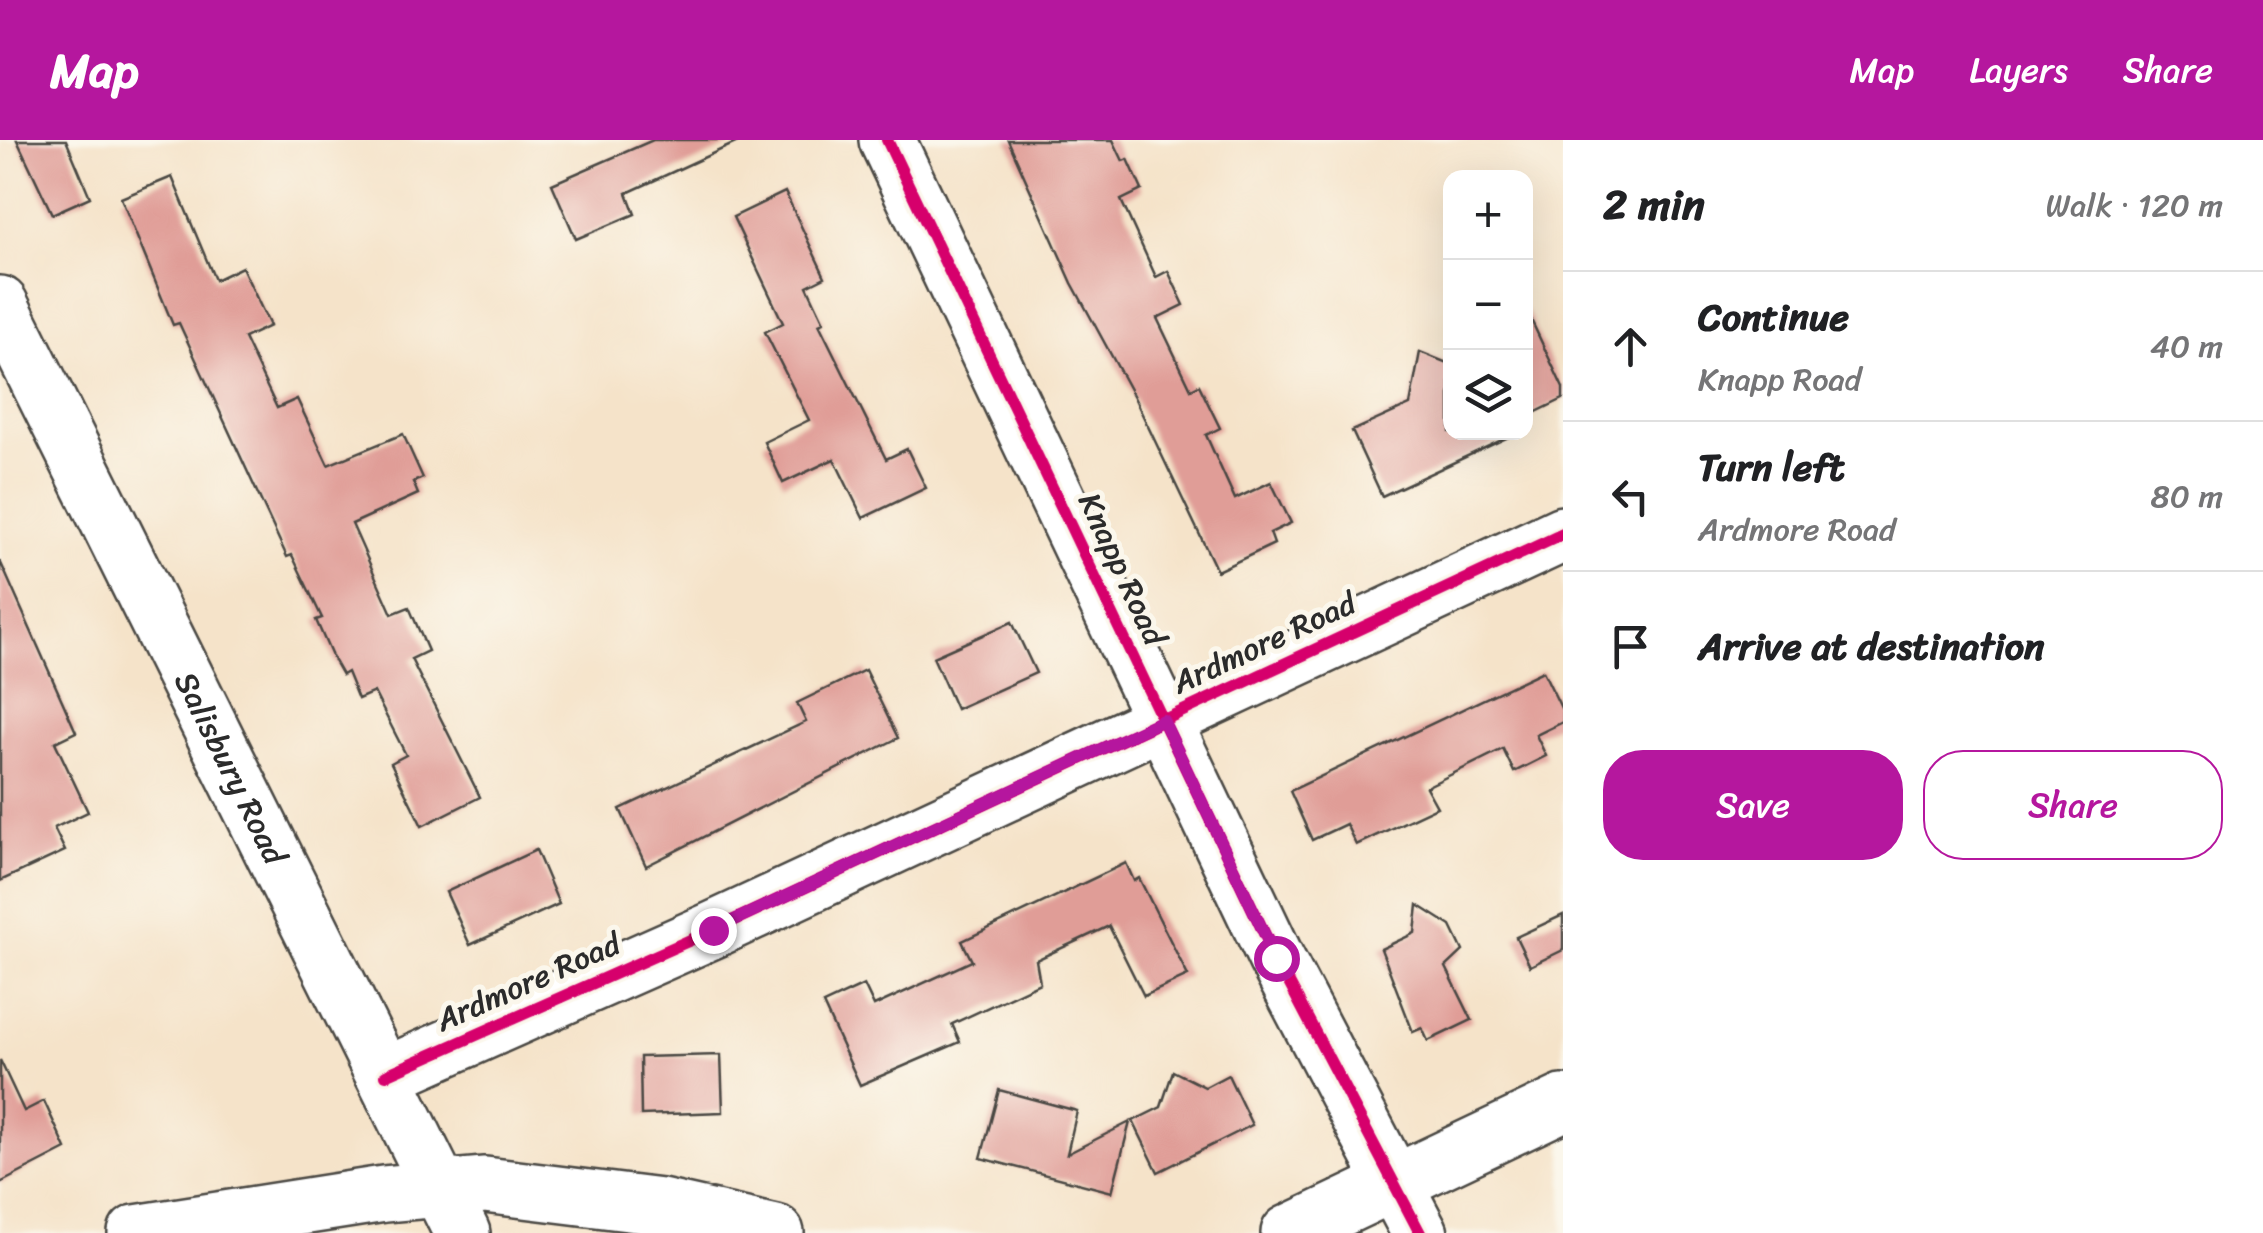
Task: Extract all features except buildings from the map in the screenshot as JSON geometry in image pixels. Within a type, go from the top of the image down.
[{"type":"street","name":"Knapp Road","points":[[887,140],[1276,958],[1420,1233]]},
{"type":"street","name":"Salisbury Road","points":[[0,304],[452,1211]]},
{"type":"street","name":"Ardmore Road","points":[[386,1074],[713,930],[1563,534]]},
{"type":"street","points":[[1289,1233],[1563,1103]]},
{"type":"street","points":[[136,1233],[452,1211],[485,1185],[662,1206],[776,1233]]},
{"type":"cycle path","points":[[887,140],[1276,958],[1420,1233]]},
{"type":"cycle path","points":[[386,1075],[713,930],[1563,534]]},
{"type":"route","points":[[713,930],[1163,720],[1276,958]]}]
